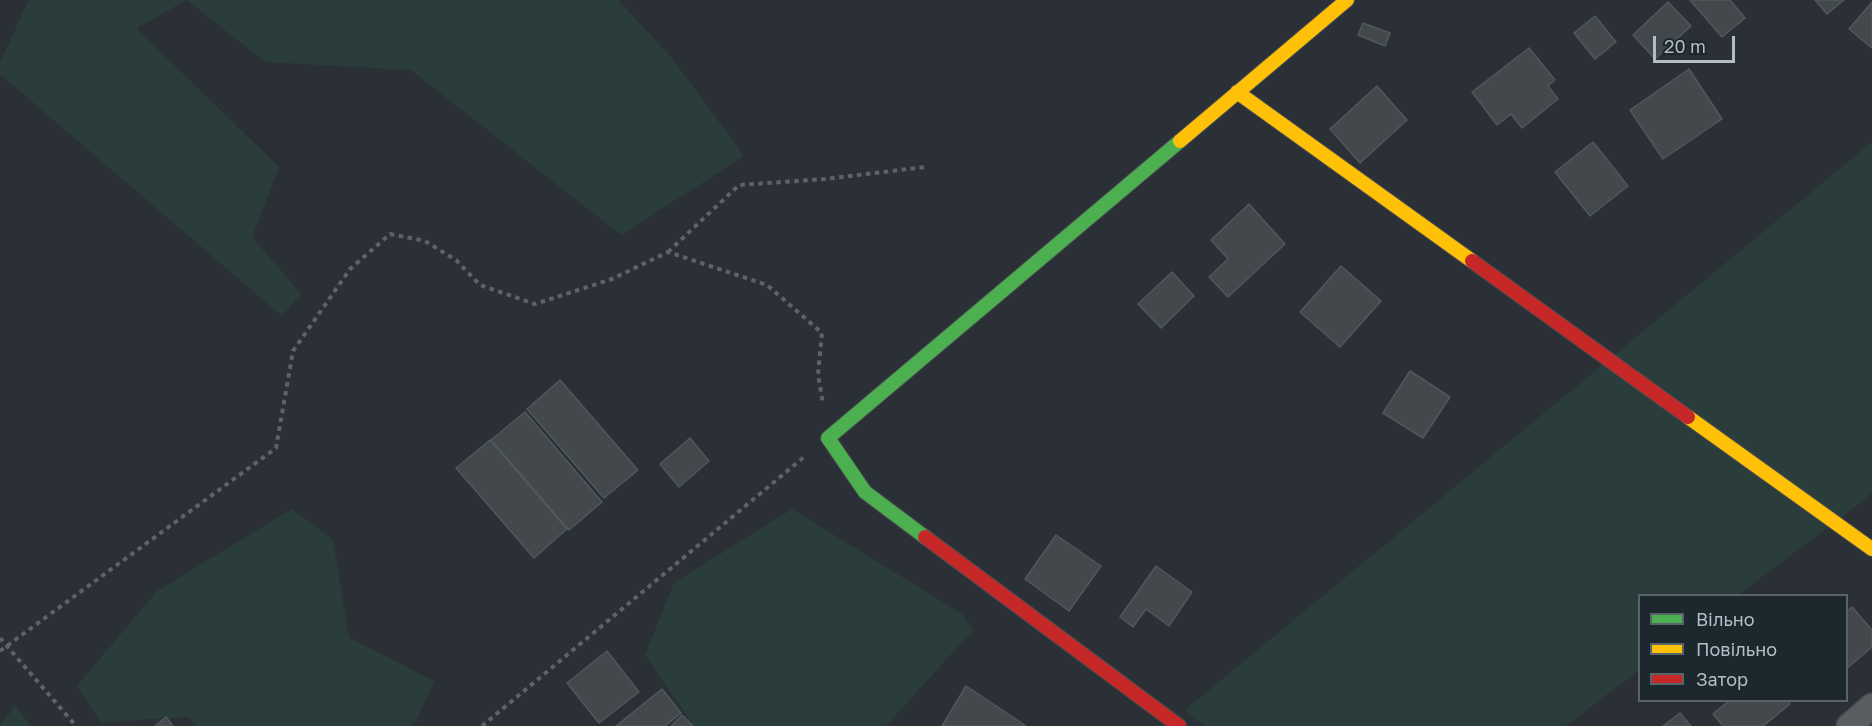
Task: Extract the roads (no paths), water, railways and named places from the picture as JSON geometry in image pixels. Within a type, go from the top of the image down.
[{"type":"street","points":[[1179,726],[865,492],[828,438],[1347,0]]},
{"type":"street","points":[[1237,92],[1872,549]]},
{"type":"street","points":[[1849,726],[1872,706]]}]
